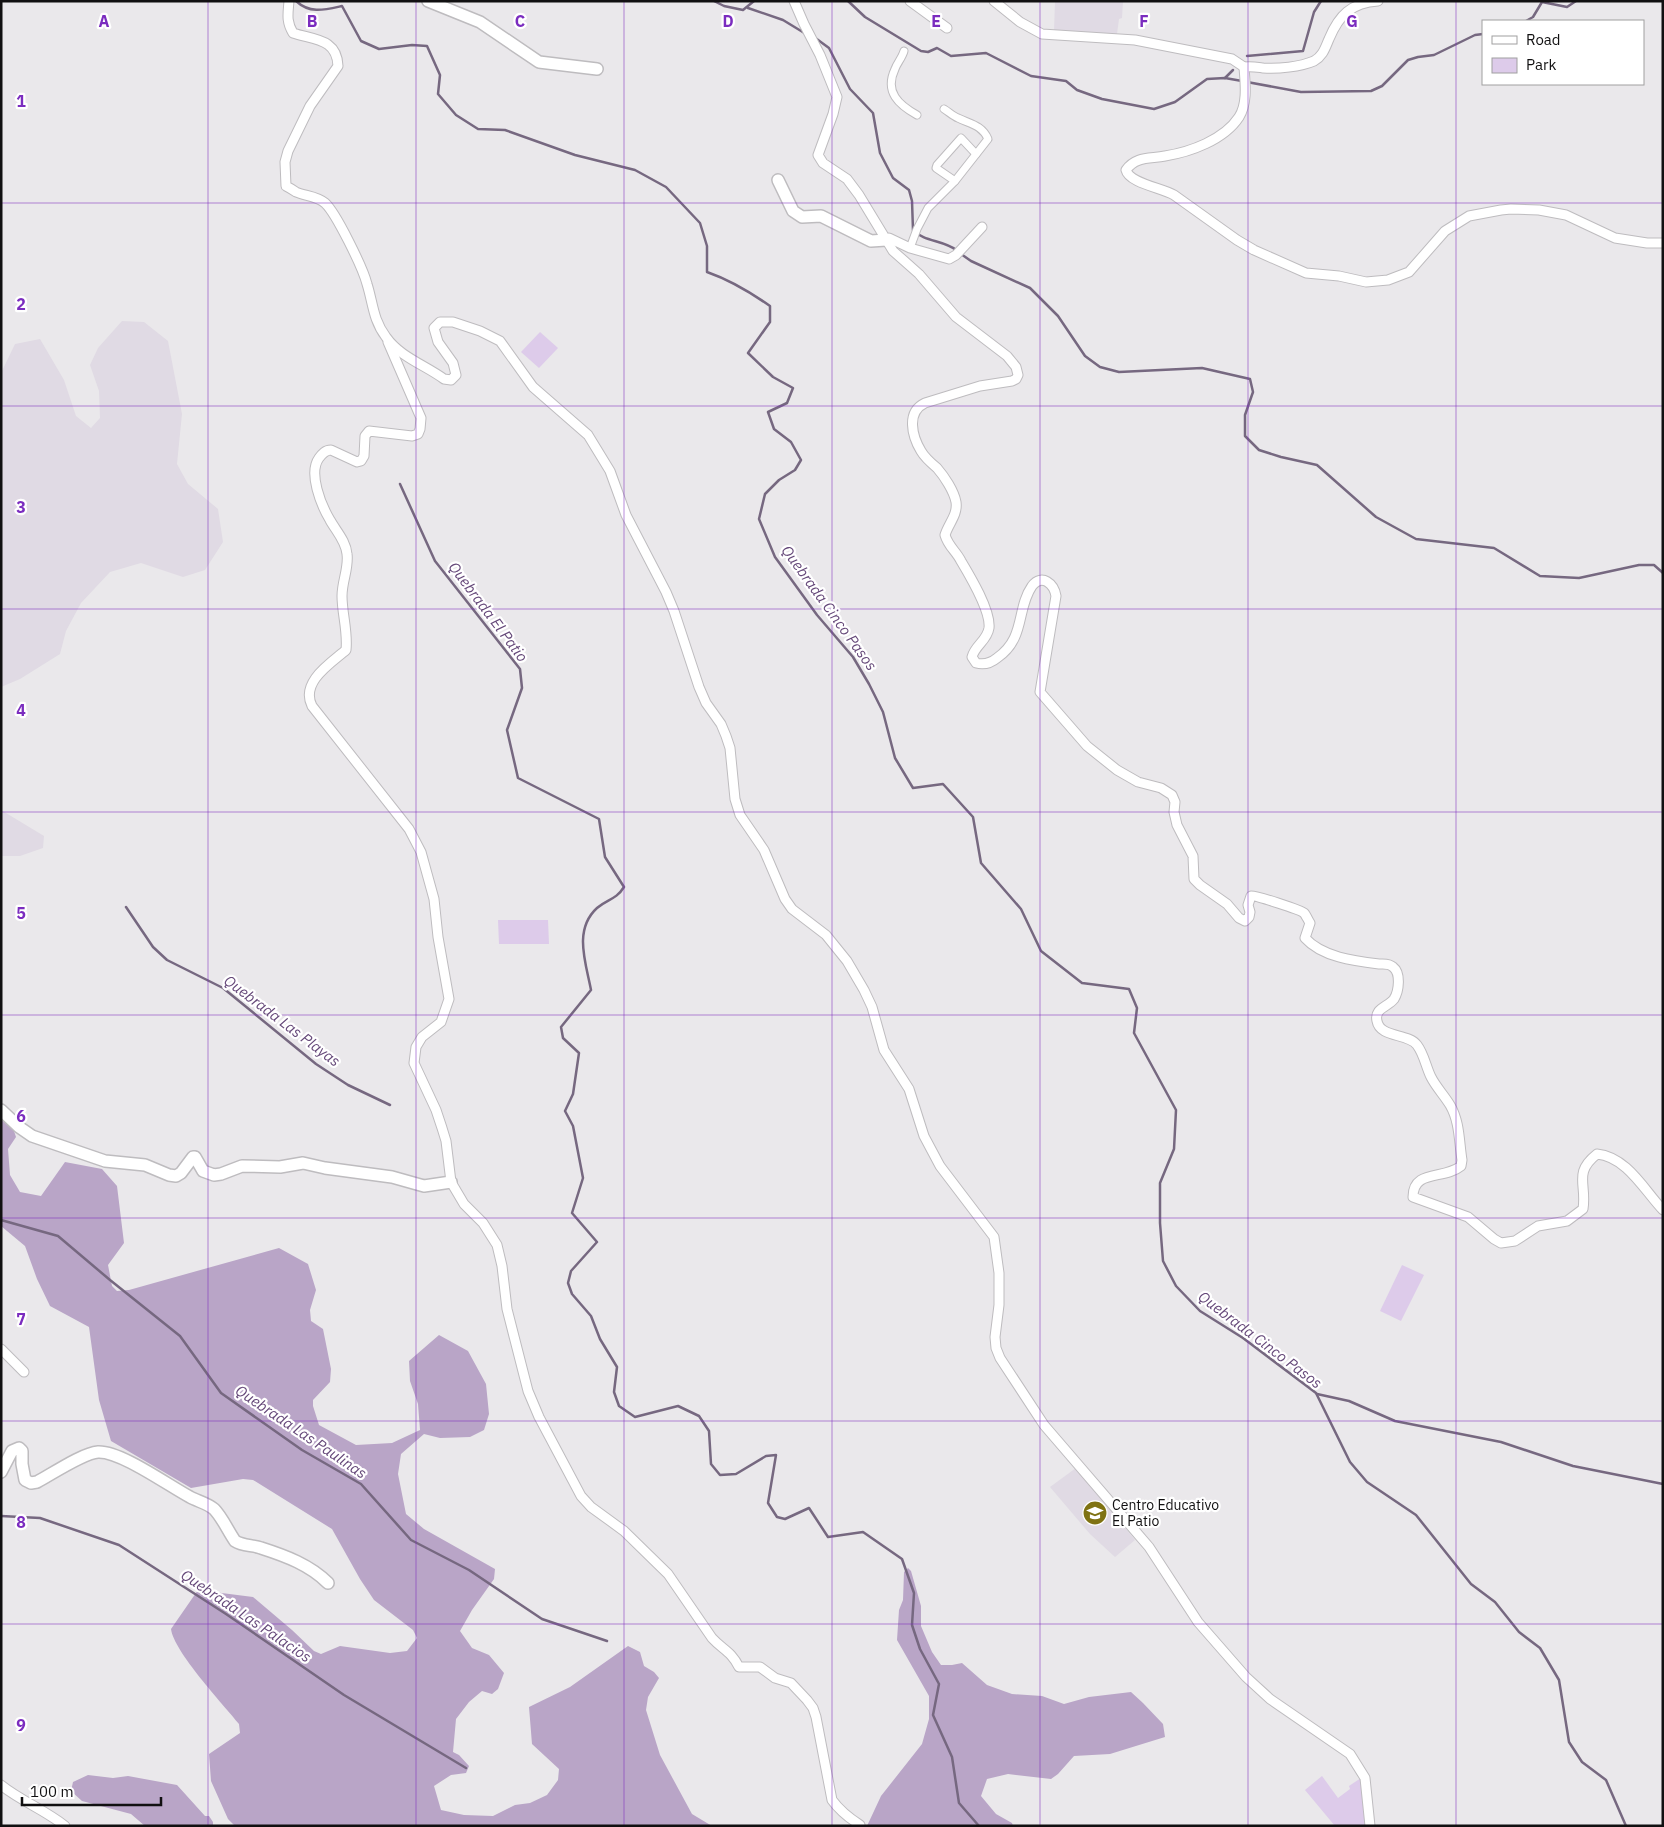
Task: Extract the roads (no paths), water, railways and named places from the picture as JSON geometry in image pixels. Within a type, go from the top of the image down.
[{"type":"street","points":[[289,1],[288,25],[292,33],[322,41],[332,47],[338,58],[338,66],[310,106],[288,151],[284,162],[286,186],[324,203],[336,218],[367,284],[376,321],[386,338],[421,418],[418,434],[412,436],[369,431],[364,436],[364,456],[362,461],[357,462],[327,450],[315,464],[314,477],[319,494],[328,518],[345,544],[348,554],[342,596],[347,640],[346,650],[320,673],[309,690],[308,698],[312,706],[409,829],[422,852],[434,899],[448,999],[441,1022],[422,1038],[416,1047],[414,1063],[436,1110],[442,1128],[446,1141],[451,1182],[464,1204],[483,1223],[497,1245],[502,1266],[507,1309],[528,1391],[581,1496],[591,1507],[624,1531],[668,1574],[712,1638],[718,1645],[727,1649],[734,1656],[739,1667],[760,1667],[775,1678],[791,1683],[807,1700],[816,1717],[832,1800],[845,1816],[860,1825]]},
{"type":"street","points":[[428,1],[480,22],[539,62],[596,69]]},
{"type":"street","points":[[794,1],[820,54],[837,97],[818,155],[823,163],[847,179],[893,251],[919,274],[956,317],[1007,356],[1016,367],[1018,375],[1012,381],[980,386],[925,402],[920,405],[913,415],[914,436],[921,451],[943,477],[955,499],[956,509],[944,535],[960,559],[980,597],[989,621],[987,636],[974,651],[972,657],[976,663],[982,664],[994,661],[1002,655],[1011,645],[1017,634],[1032,586],[1042,580],[1049,582],[1054,588],[1056,596],[1040,692],[1087,746],[1117,770],[1138,782],[1161,788],[1172,795],[1175,802],[1174,812],[1177,825],[1193,856],[1194,879],[1227,904],[1239,918],[1245,921],[1250,918],[1249,900],[1251,896],[1256,895],[1269,902],[1305,913],[1310,923],[1305,938],[1310,944],[1330,954],[1356,960],[1389,964],[1394,967],[1397,973],[1397,991],[1394,999],[1380,1010],[1376,1016],[1377,1023],[1381,1030],[1417,1044],[1431,1078],[1450,1106],[1457,1122],[1462,1160],[1461,1166],[1454,1172],[1418,1181],[1413,1190],[1413,1197],[1468,1217],[1501,1243],[1515,1241],[1538,1226],[1567,1221],[1583,1209],[1585,1198],[1582,1176],[1587,1162],[1597,1154],[1606,1155],[1631,1172],[1663,1210]]},
{"type":"street","points":[[910,1],[947,28]]},
{"type":"street","points":[[994,1],[1020,22],[1042,34],[1135,40],[1232,59],[1244,67],[1279,67],[1304,64],[1315,60],[1324,52],[1336,25],[1350,9],[1359,4],[1378,1]]},
{"type":"street","points":[[904,51],[893,72],[895,99],[901,106],[917,115]]},
{"type":"street","points":[[1244,67],[1245,92],[1239,117],[1227,129],[1196,148],[1139,160],[1131,164],[1126,170],[1127,174],[1132,178],[1174,195],[1254,250],[1306,273],[1339,276],[1366,282],[1388,280],[1408,272],[1417,265],[1445,231],[1469,216],[1511,209],[1538,210],[1566,215],[1615,238],[1628,241],[1663,243]]},
{"type":"street","points":[[912,245],[917,229],[928,208],[955,181],[988,137],[969,122],[959,119],[944,109]]},
{"type":"street","points":[[955,181],[936,168],[937,165],[961,138],[976,154]]},
{"type":"street","points":[[778,180],[793,211],[802,217],[821,216],[871,241],[889,238],[949,259],[956,255],[982,227]]},
{"type":"street","points":[[386,338],[406,355],[444,379],[451,380],[456,375],[453,363],[434,336],[434,328],[440,322],[453,322],[480,331],[500,341],[533,387],[588,435],[598,449],[610,471],[627,518],[674,611],[698,687],[706,703],[721,724],[726,736],[730,748],[735,799],[740,815],[764,850],[785,899],[792,909],[826,935],[851,968],[872,1007],[884,1050],[908,1089],[924,1136],[937,1161],[994,1236],[999,1273],[1000,1305],[996,1348],[1000,1358],[1044,1425],[1149,1547],[1198,1622],[1246,1677],[1270,1699],[1350,1754],[1365,1778],[1370,1826]]},
{"type":"street","points":[[1,1110],[19,1128],[32,1136],[105,1161],[145,1165],[169,1175],[176,1176],[181,1173],[193,1157],[195,1157],[203,1171],[214,1175],[242,1166],[280,1167],[303,1163],[325,1168],[392,1177],[424,1186],[451,1182]]},
{"type":"street","points":[[1,1349],[24,1372]]},
{"type":"street","points":[[1,1472],[12,1451],[19,1448],[22,1451],[23,1474],[25,1480],[30,1483],[37,1482],[91,1454],[105,1452],[114,1455],[211,1507],[239,1544],[260,1548],[305,1564],[318,1572],[328,1583]]},
{"type":"street","points":[[1,1785],[66,1826]]},
{"type":"waterway","name":"Quebrada Cinco Pasos","points":[[296,1],[307,8],[318,10],[342,6],[361,41],[379,49],[412,45],[427,46],[440,75],[438,94],[456,115],[478,129],[505,130],[575,155],[635,170],[666,187],[700,223],[707,246],[707,272],[740,287],[770,306],[770,322],[748,353],[773,377],[793,388],[787,403],[768,412],[774,429],[791,442],[801,460],[795,470],[779,480],[765,494],[759,519],[775,557],[817,615],[853,657],[869,684],[883,712],[895,758],[913,788],[943,784],[973,817],[981,863],[1021,909],[1041,951],[1082,983],[1129,989],[1137,1008],[1134,1033],[1176,1110],[1174,1149],[1160,1183],[1160,1223],[1163,1261],[1176,1286],[1200,1311],[1243,1338],[1316,1393],[1350,1462],[1367,1482],[1416,1515],[1471,1584],[1495,1602],[1519,1632],[1540,1648],[1559,1680],[1569,1742],[1582,1762],[1606,1780],[1626,1826]]},
{"type":"waterway","points":[[714,1],[724,6],[743,10],[754,1]]},
{"type":"waterway","points":[[848,1],[865,17],[921,51],[928,52],[937,48],[951,56],[986,53],[1031,76],[1066,81],[1077,90],[1102,99],[1154,109],[1175,102],[1207,79],[1225,78],[1242,81]]},
{"type":"waterway","points":[[1247,56],[1303,51],[1314,12],[1321,1]]},
{"type":"waterway","points":[[1528,20],[1533,17],[1542,2],[1567,7],[1576,1]]},
{"type":"waterway","points":[[748,8],[783,20],[806,34]]},
{"type":"waterway","points":[[1247,82],[1301,92],[1371,91],[1382,86],[1408,60],[1434,55],[1475,35],[1482,34]]},
{"type":"waterway","points":[[814,37],[829,48],[850,89],[873,113],[880,153],[893,178],[909,190],[912,201],[913,230],[923,237],[945,244],[956,250]]},
{"type":"waterway","points":[[1225,78],[1233,70]]},
{"type":"waterway","points":[[961,254],[971,261],[1030,288],[1058,316],[1085,356],[1100,367],[1119,372],[1202,368],[1250,379],[1253,392],[1245,415],[1245,436],[1259,450],[1317,465],[1376,517],[1416,539],[1494,548],[1540,576],[1579,578],[1639,565],[1654,565],[1663,573]]},
{"type":"waterway","name":"Quebrada El Patio","points":[[400,484],[435,561],[520,669],[522,688],[507,730],[518,778],[599,819],[605,857],[624,887],[615,897],[597,908],[585,926],[583,936],[584,958],[591,990],[561,1027],[563,1038],[579,1053],[573,1094],[565,1111],[573,1126],[583,1178],[572,1213],[597,1242],[571,1271],[568,1283],[572,1294],[591,1316],[600,1339],[617,1367],[614,1392],[619,1406],[635,1417],[678,1406],[699,1416],[709,1431],[711,1464],[720,1475],[736,1474],[766,1456],[776,1455],[768,1503],[777,1517],[785,1519],[809,1508],[828,1537],[863,1532],[902,1559],[914,1593],[912,1625],[920,1649],[939,1684],[933,1715],[952,1757],[959,1803],[979,1826]]},
{"type":"waterway","name":"Quebrada Las Playas","points":[[126,907],[153,947],[167,960],[223,988],[316,1064],[348,1085],[390,1105]]},
{"type":"waterway","name":"Quebrada Las Paulinas","points":[[1,1220],[58,1236],[180,1336],[221,1393],[302,1450],[361,1484],[411,1540],[469,1570],[542,1619],[607,1641]]},
{"type":"waterway","points":[[1317,1394],[1349,1401],[1395,1421],[1501,1442],[1573,1466],[1663,1484]]},
{"type":"waterway","name":"Quebrada Las Palacios","points":[[1,1516],[40,1518],[119,1545],[226,1614],[344,1695],[466,1768]]},
{"type":"place","name":"Centro Educativo El Patio","points":[[1095,1513]]}]
